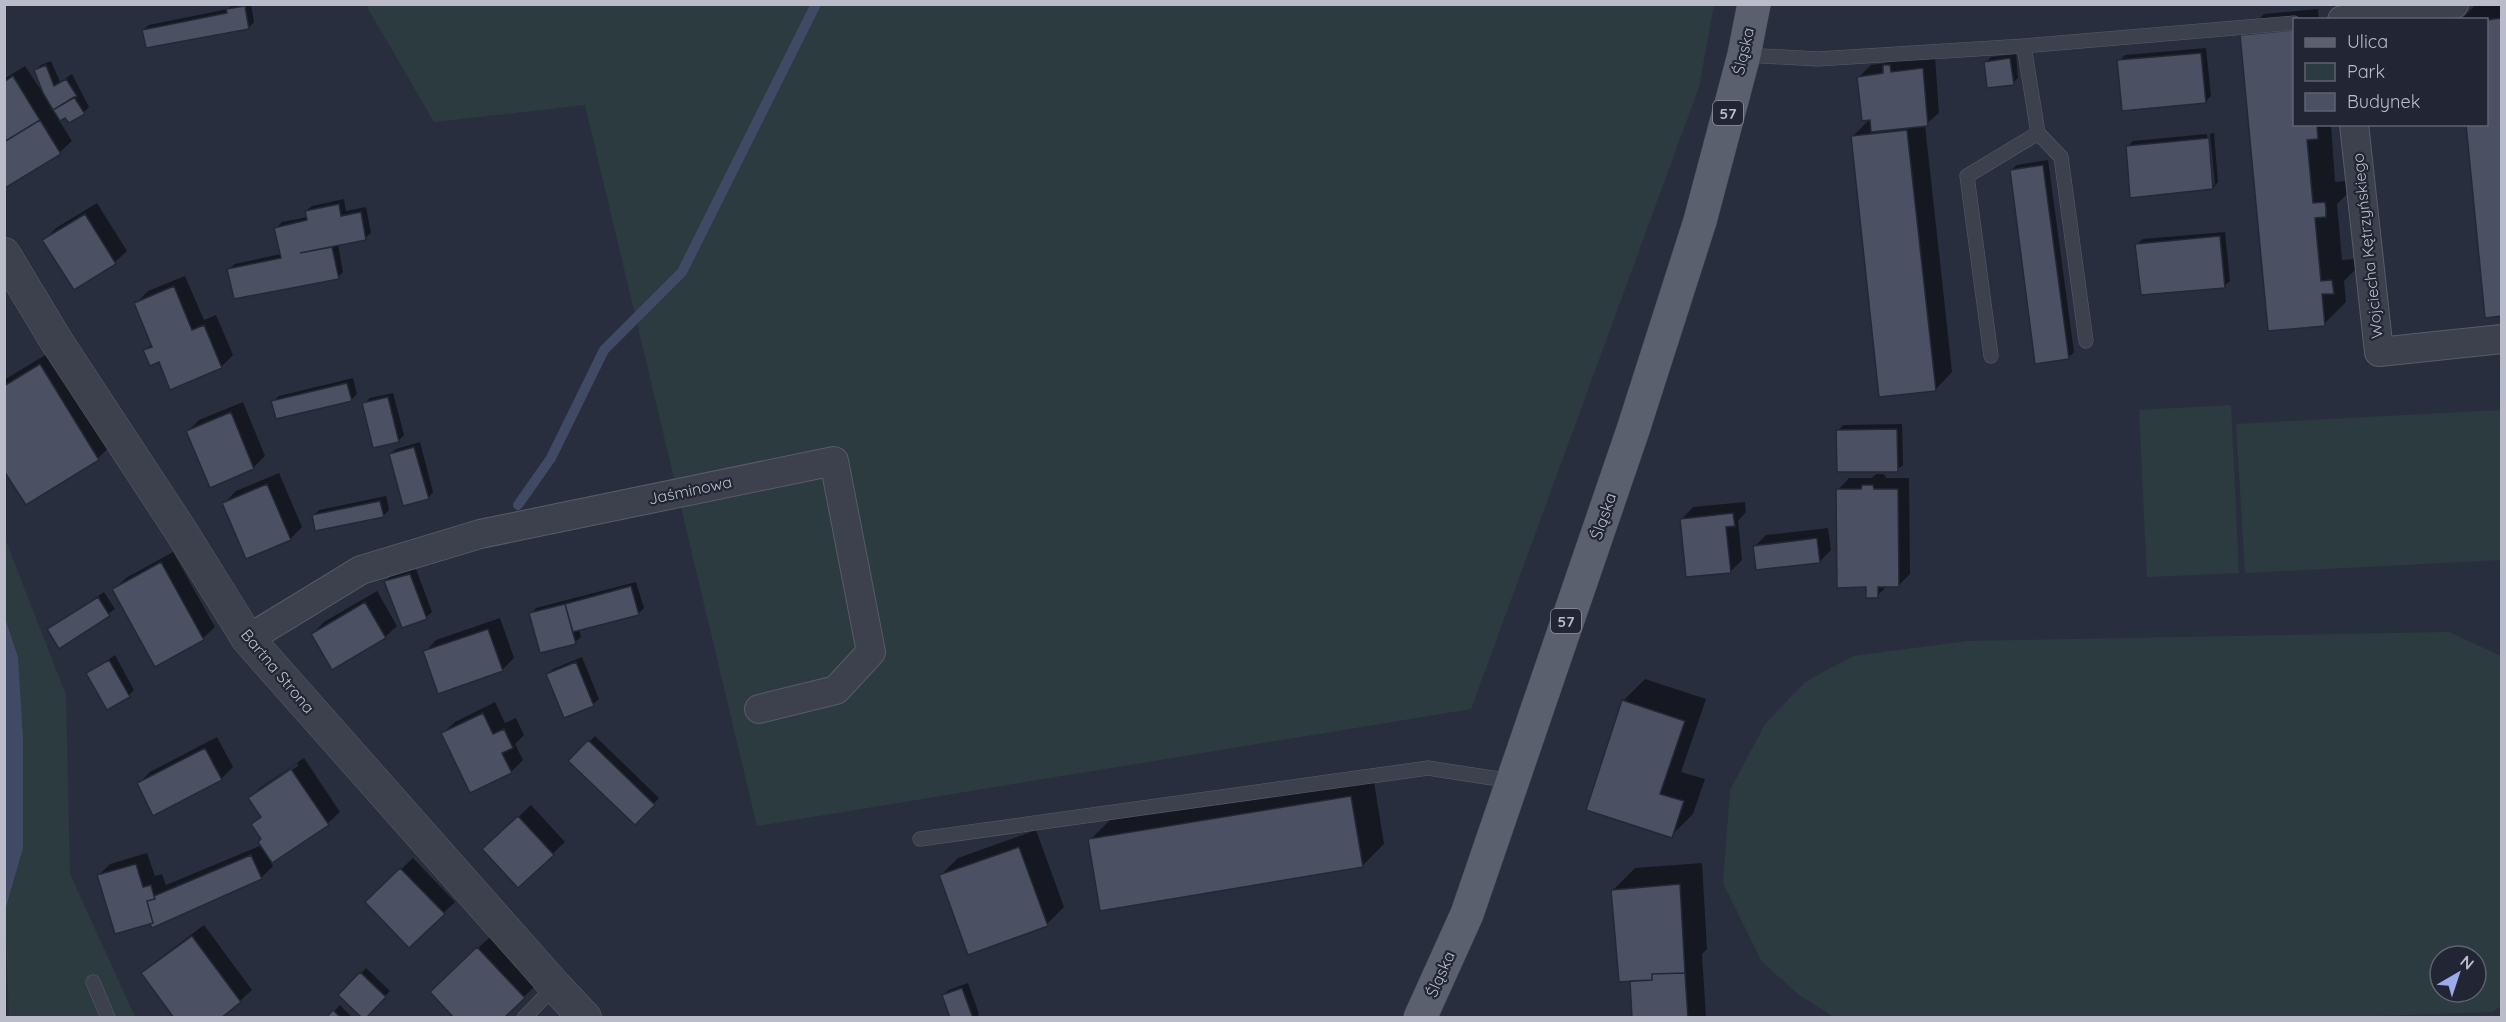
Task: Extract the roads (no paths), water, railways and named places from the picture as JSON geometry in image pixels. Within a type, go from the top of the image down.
[{"type":"main road","name":"Śląska","points":[[1420,1017],[1467,914],[1633,430],[1700,221],[1744,55],[1754,4]]},
{"type":"street","points":[[2349,18],[2454,4]]},
{"type":"street","name":"Wojciecha Kętrzyńskiego","points":[[2354,126],[2379,352],[2502,339]]},
{"type":"street","name":"Bartna Strona","points":[[4,254],[57,342],[179,528],[248,639],[585,1017]]},
{"type":"street","name":"Jaśminowa","points":[[248,639],[361,570],[480,534],[834,461],[871,651],[836,690],[759,709]]},
{"type":"lane","points":[[1744,55],[1818,59],[2024,46],[2293,23]]},
{"type":"lane","points":[[2024,46],[2038,133],[2061,157],[2086,341]]},
{"type":"lane","points":[[1991,356],[1967,176],[2038,133]]},
{"type":"lane","points":[[920,838],[1428,768],[1512,782]]},
{"type":"lane","points":[[93,982],[108,1017]]},
{"type":"lane","points":[[524,1017],[555,986]]},
{"type":"water","points":[[5,618],[18,657],[23,739],[23,848],[5,911]]},
{"type":"waterway","points":[[518,505],[551,458],[604,350],[682,272],[816,4]]}]
